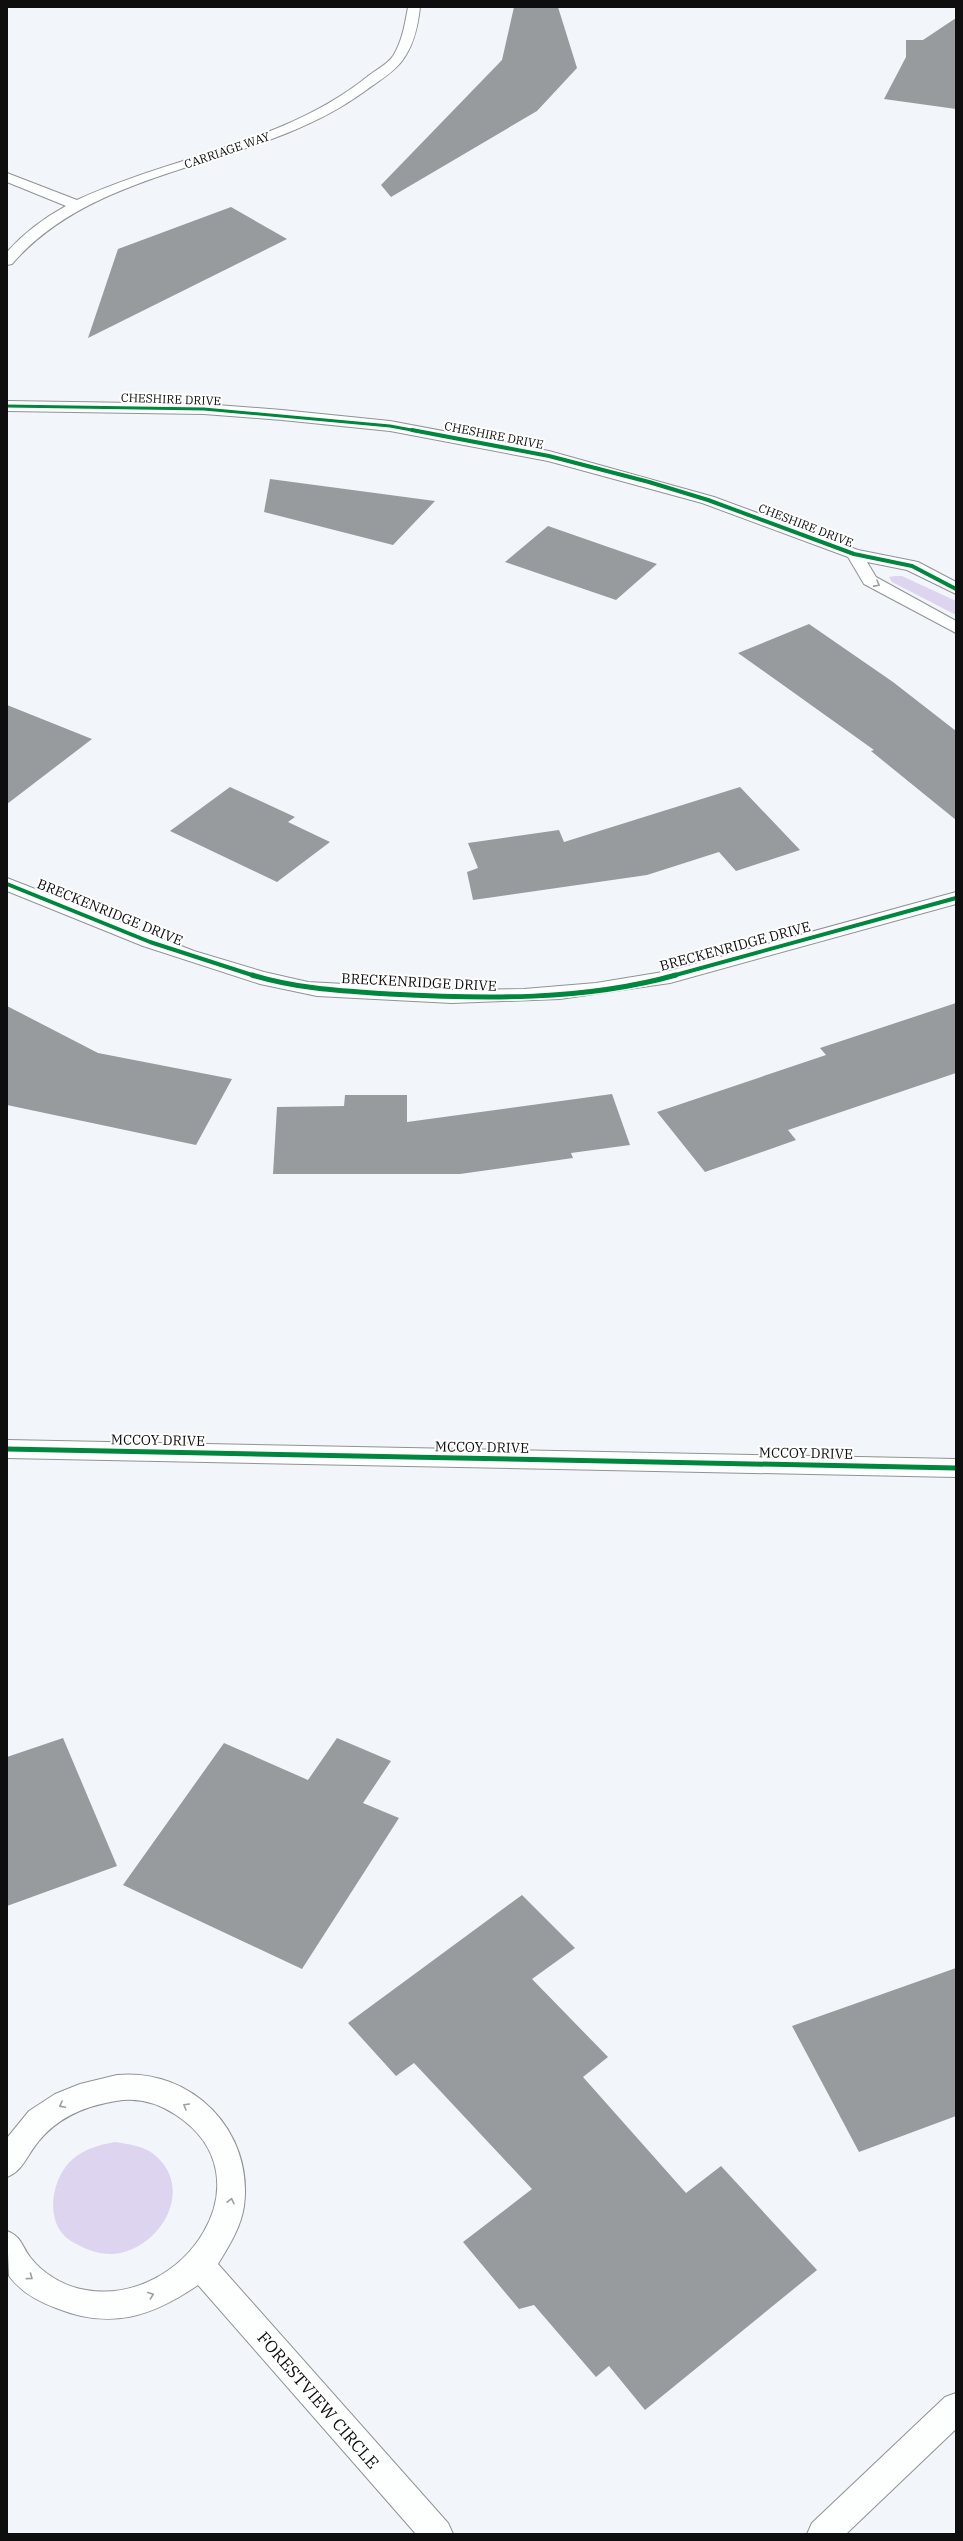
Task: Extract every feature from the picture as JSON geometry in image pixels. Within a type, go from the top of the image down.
[{"type":"street","name":"CARRIAGE WAY","points":[[7,261],[43,227],[77,205],[119,186],[280,131],[313,117],[340,103],[399,57],[413,22],[414,7]]},
{"type":"street","points":[[7,177],[77,205]]},
{"type":"street","name":"CHESHIRE DRIVE","points":[[7,406],[204,409],[390,426],[549,456],[649,482],[708,500],[854,554],[912,566],[956,589]]},
{"type":"street","name":"CHESHIRE DRIVE","points":[[854,554],[870,580],[956,628]]},
{"type":"street","name":"BRECKENRIDGE DRIVE","points":[[7,884],[145,941],[299,987],[443,998],[508,998],[575,992],[636,984],[670,977],[956,898]]},
{"type":"street","name":"MCCOY DRIVE","points":[[7,1449],[956,1468]]},
{"type":"street","points":[[7,2164],[21,2138],[49,2112],[83,2094],[120,2087],[158,2091],[189,2107],[214,2131],[230,2162],[232,2197],[221,2234],[200,2265],[162,2291],[130,2303],[90,2305],[53,2294],[24,2272],[7,2246]]},
{"type":"street","name":"FORESTVIEW CIRCLE","points":[[200,2265],[437,2534]]},
{"type":"street","points":[[823,2534],[956,2408]]},
{"type":"shaded area","points":[[902,576],[956,601],[956,615],[892,582],[889,577]]},
{"type":"shaded area","points":[[115,2142],[143,2148],[153,2153],[168,2171],[173,2187],[171,2203],[166,2219],[156,2232],[143,2243],[127,2251],[105,2254],[80,2246],[71,2241],[62,2233],[56,2223],[53,2200],[60,2176],[66,2166],[74,2158],[93,2147]]},
{"type":"building","points":[[514,7],[558,7],[577,68],[537,111],[391,197],[381,185],[502,60]]},
{"type":"building","points":[[956,18],[956,109],[884,99],[906,57],[906,40],[923,40]]},
{"type":"building","points":[[231,207],[287,239],[88,338],[118,249]]},
{"type":"building","points":[[270,479],[435,501],[393,545],[264,512]]},
{"type":"building","points":[[548,526],[657,564],[616,600],[505,562]]},
{"type":"building","points":[[809,624],[893,682],[956,731],[956,820],[871,751],[874,750],[738,653]]},
{"type":"building","points":[[7,705],[92,739],[7,804]]},
{"type":"building","points":[[230,787],[295,817],[288,822],[330,842],[277,882],[170,831]]},
{"type":"building","points":[[740,787],[800,850],[736,871],[719,852],[647,875],[473,900],[467,872],[478,868],[468,843],[559,830],[564,842]]},
{"type":"building","points":[[956,1003],[956,1073],[788,1130],[796,1140],[705,1172],[657,1112],[826,1055],[820,1048]]},
{"type":"building","points":[[7,1006],[98,1053],[232,1079],[196,1145],[7,1105]]},
{"type":"building","points":[[612,1094],[630,1145],[571,1153],[573,1158],[460,1174],[273,1174],[277,1107],[344,1106],[345,1095],[407,1095],[407,1122]]},
{"type":"building","points":[[63,1738],[117,1866],[7,1906],[7,1757]]},
{"type":"building","points":[[337,1738],[391,1761],[363,1803],[399,1818],[302,1969],[123,1885],[224,1743],[308,1780]]},
{"type":"building","points":[[522,1895],[575,1948],[532,1979],[608,2057],[583,2077],[686,2193],[721,2166],[817,2270],[645,2410],[609,2366],[596,2377],[534,2305],[519,2309],[463,2242],[532,2189],[414,2063],[396,2076],[348,2023]]},
{"type":"building","points":[[956,1968],[956,2116],[859,2152],[792,2026]]},
{"type":"cycle path","points":[[7,406],[204,409],[282,415],[390,426],[549,456],[649,482],[708,500],[854,554],[912,566],[956,589]]},
{"type":"cycle path","points":[[7,884],[150,942],[223,967],[298,987],[317,990],[488,997],[560,993],[633,984],[670,977],[956,898]]},
{"type":"cycle path","points":[[7,1449],[956,1468]]}]
